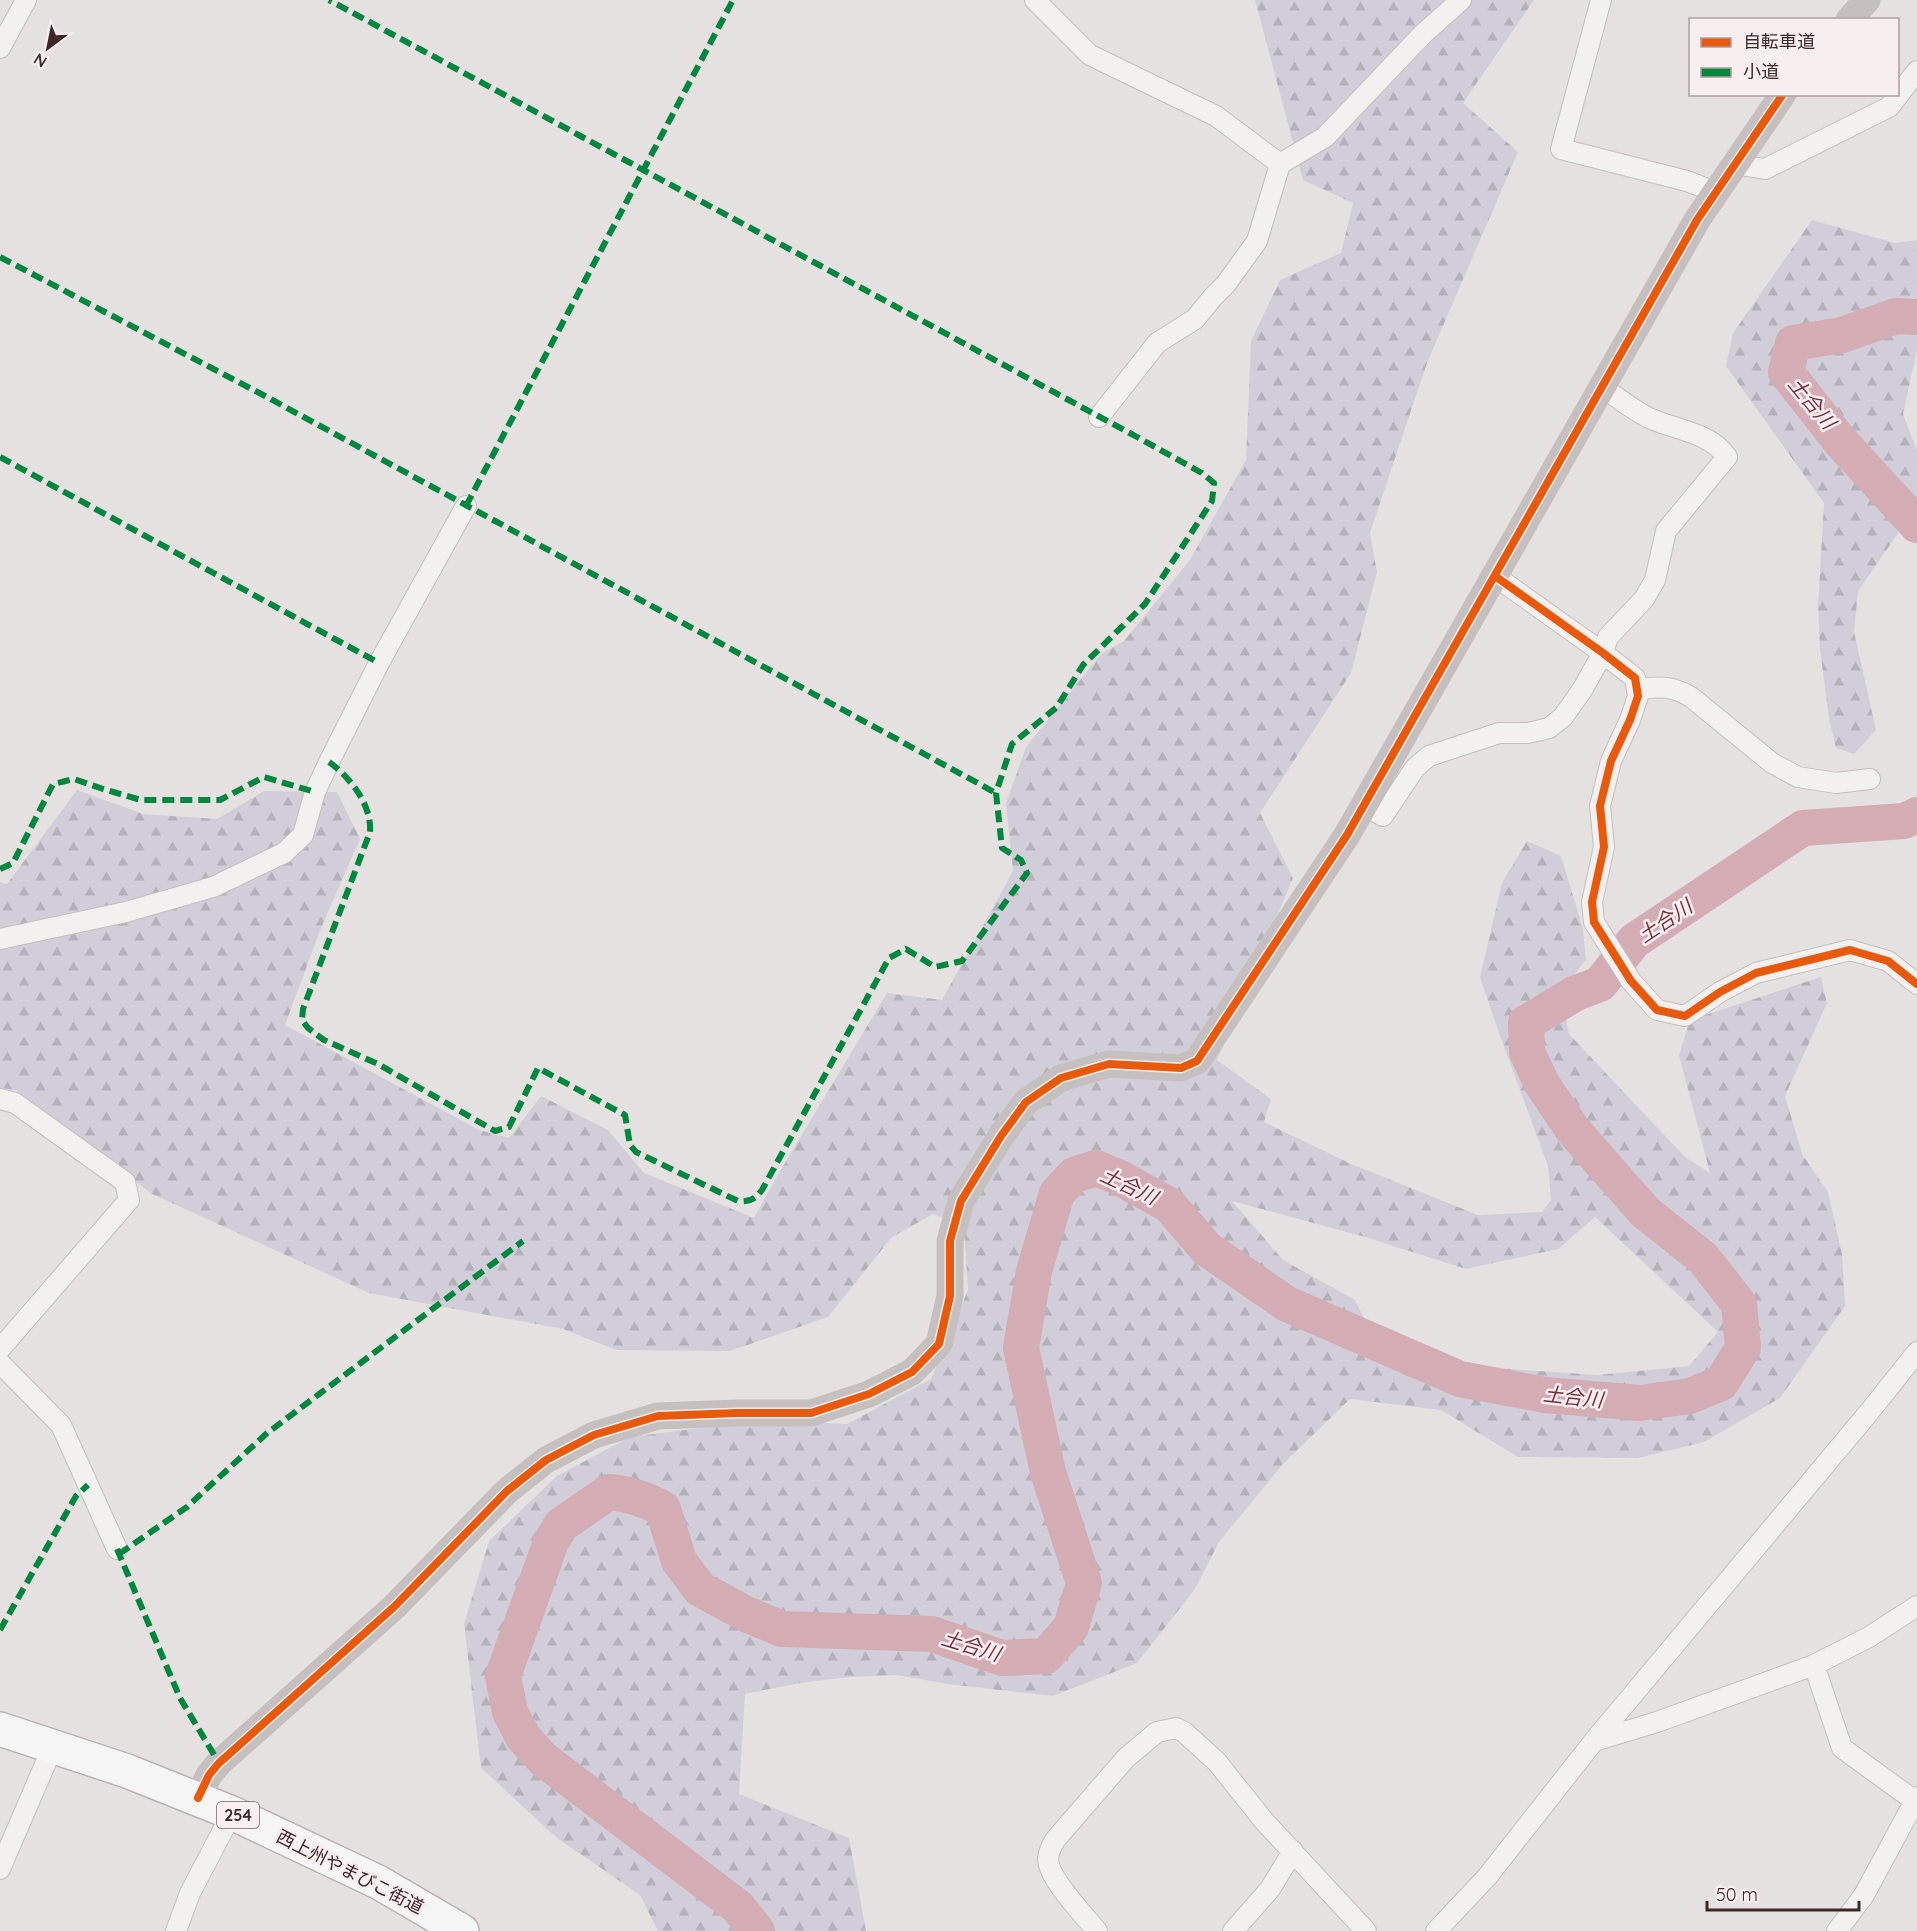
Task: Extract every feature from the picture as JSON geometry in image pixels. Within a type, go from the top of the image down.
[{"type":"highway","name":"西上州やまびこ街道","points":[[0,1729],[127,1771],[198,1798],[378,1882],[462,1931]]},
{"type":"street","points":[[0,48],[26,0]]},
{"type":"street","points":[[1035,0],[1090,55],[1216,116],[1280,164]]},
{"type":"street","points":[[1099,417],[1156,343],[1195,319],[1226,284],[1257,241],[1280,164],[1325,137],[1423,34],[1461,0]]},
{"type":"street","points":[[1601,0],[1561,149],[1687,181],[1715,192]]},
{"type":"street","points":[[1851,18],[1867,0]]},
{"type":"street","points":[[1899,94],[1917,72]]},
{"type":"street","points":[[198,1798],[209,1775],[219,1763],[394,1607],[507,1491],[546,1460],[594,1435],[658,1416],[811,1413],[869,1394],[912,1372],[939,1344],[950,1296],[950,1241],[961,1201],[1001,1136],[1026,1102],[1061,1078],[1109,1064],[1181,1068],[1197,1061],[1347,835],[1696,220],[1782,96]]},
{"type":"street","points":[[1734,164],[1765,169],[1880,112],[1889,107],[1898,96]]},
{"type":"street","points":[[1365,805],[1383,816],[1415,768],[1429,756],[1499,734],[1528,733],[1549,729],[1563,717],[1582,690],[1603,653],[1608,638],[1644,599],[1654,580],[1666,531],[1727,457],[1720,447],[1695,434],[1649,417],[1602,387]]},
{"type":"street","points":[[0,939],[126,912],[213,887],[284,853],[303,835],[315,792],[329,762],[379,663],[466,506]]},
{"type":"street","points":[[1495,576],[1635,678],[1638,696],[1630,720],[1611,761],[1600,806],[1604,847],[1592,902],[1594,922],[1631,981],[1657,1011],[1685,1016],[1720,992],[1756,973],[1850,950],[1888,961],[1917,984]]},
{"type":"street","points":[[1637,689],[1664,686],[1680,690],[1772,763],[1798,777],[1836,783],[1870,779]]},
{"type":"street","points":[[0,1099],[15,1103],[125,1182],[129,1200],[0,1349]]},
{"type":"street","points":[[1436,1931],[1487,1877],[1594,1741],[1917,1352]]},
{"type":"street","points":[[0,1364],[61,1425],[117,1549]]},
{"type":"street","points":[[1594,1741],[1657,1722],[1815,1665],[1869,1636],[1917,1606]]},
{"type":"street","points":[[1815,1665],[1842,1748],[1916,1799],[1864,1895],[1837,1931]]},
{"type":"street","points":[[1097,1931],[1052,1876],[1048,1860],[1050,1851],[1055,1840],[1126,1758],[1157,1732],[1176,1728],[1184,1732],[1216,1762],[1264,1821],[1366,1931]]},
{"type":"street","points":[[0,1869],[53,1746]]},
{"type":"street","points":[[176,1931],[190,1893],[232,1813]]},
{"type":"street","points":[[1233,1931],[1270,1889],[1293,1851]]},
{"type":"green space","points":[[1255,0],[1534,0],[1463,103],[1518,152],[1427,363],[1370,533],[1377,572],[1351,673],[1260,813],[1293,878],[1217,1060],[1271,1099],[1264,1122],[1349,1163],[1478,1215],[1542,1212],[1551,1200],[1548,1166],[1480,977],[1502,883],[1527,841],[1561,856],[1583,929],[1586,960],[1560,992],[1569,1034],[1685,1157],[1710,1173],[1679,1055],[1690,1020],[1821,977],[1827,1003],[1785,1096],[1802,1154],[1828,1192],[1842,1254],[1845,1306],[1780,1398],[1704,1442],[1638,1458],[1518,1457],[1441,1410],[1350,1399],[1283,1464],[1219,1542],[1195,1589],[1137,1663],[1053,1696],[947,1684],[897,1675],[850,1677],[800,1683],[745,1694],[739,1794],[849,1838],[866,1931],[658,1931],[640,1895],[557,1838],[481,1768],[464,1624],[489,1541],[557,1476],[630,1437],[761,1420],[847,1424],[931,1379],[968,1290],[964,1227],[933,1214],[891,1238],[828,1317],[730,1351],[616,1350],[563,1329],[369,1293],[152,1194],[16,1090],[0,1088],[0,882],[7,884],[77,790],[143,814],[217,819],[264,791],[337,792],[360,839],[321,928],[285,1025],[479,1130],[509,1138],[541,1096],[608,1130],[644,1173],[754,1218],[887,993],[942,1000],[1013,871],[1006,803],[1026,747],[1101,654],[1124,641],[1190,560],[1246,460],[1251,341],[1280,280],[1341,253],[1353,203],[1303,180]],"holes":[[[1232,1201],[1365,1237],[1466,1269],[1558,1249],[1595,1217],[1718,1332],[1689,1366],[1598,1375],[1480,1367],[1410,1344],[1365,1320],[1355,1300],[1283,1260]]]},
{"type":"green space","points":[[1812,220],[1895,243],[1917,240],[1917,350],[1903,414],[1917,451],[1917,506],[1858,591],[1854,632],[1876,730],[1854,754],[1836,748],[1829,719],[1820,649],[1818,605],[1824,503],[1726,366],[1733,333]]},
{"type":"waterway","name":"土合川","points":[[1917,317],[1896,316],[1842,335],[1793,343],[1786,372],[1840,441],[1917,525]]},
{"type":"waterway","name":"土合川","points":[[757,1931],[738,1907],[543,1759],[523,1737],[510,1712],[503,1676],[551,1542],[561,1525],[609,1492],[630,1496],[663,1509],[679,1561],[700,1589],[748,1615],[782,1629],[932,1634],[1002,1658],[1046,1656],[1071,1627],[1084,1583],[1048,1472],[1021,1348],[1034,1271],[1057,1193],[1074,1175],[1096,1168],[1120,1178],[1169,1205],[1207,1249],[1287,1304],[1460,1379],[1545,1395],[1640,1403],[1690,1396],[1721,1383],[1743,1348],[1739,1304],[1703,1258],[1645,1212],[1573,1130],[1542,1084],[1527,1052],[1526,1023],[1576,993],[1600,984],[1634,941],[1803,828],[1904,821],[1917,815]]},
{"type":"marked path","points":[[329,0],[1137,437],[1202,473],[1214,483],[1212,501],[1145,604],[1083,665],[1057,707],[1012,744],[996,793],[1002,848],[1021,860],[1027,873],[962,961],[935,967],[906,949],[889,958],[762,1190],[749,1200],[738,1201],[636,1152],[630,1145],[625,1115],[538,1068],[509,1127],[495,1131],[378,1064],[324,1040],[308,1028],[302,1020],[303,1009],[370,832],[367,812],[358,792],[345,775],[329,762]]},
{"type":"marked path","points":[[466,506],[733,0]]},
{"type":"marked path","points":[[0,257],[265,396],[996,793]]},
{"type":"marked path","points":[[0,457],[379,663]]},
{"type":"marked path","points":[[0,869],[13,863],[53,784],[74,779],[141,800],[220,800],[264,777],[315,792]]},
{"type":"marked path","points":[[119,1554],[187,1507],[266,1434],[523,1241]]},
{"type":"marked path","points":[[0,1630],[76,1496],[88,1485]]},
{"type":"marked path","points":[[117,1549],[180,1698],[219,1763]]},
{"type":"cycle path","points":[[198,1798],[209,1775],[219,1763],[394,1607],[507,1491],[546,1460],[594,1435],[658,1416],[811,1413],[869,1394],[912,1372],[939,1344],[950,1296],[950,1241],[961,1201],[1001,1136],[1026,1102],[1061,1078],[1109,1064],[1181,1068],[1197,1061],[1347,835],[1697,220],[1782,96]]},
{"type":"cycle path","points":[[1495,576],[1635,678],[1638,696],[1630,720],[1611,761],[1600,806],[1604,847],[1592,902],[1594,922],[1631,981],[1657,1010],[1685,1016],[1720,992],[1756,973],[1850,950],[1888,961],[1917,984]]}]
